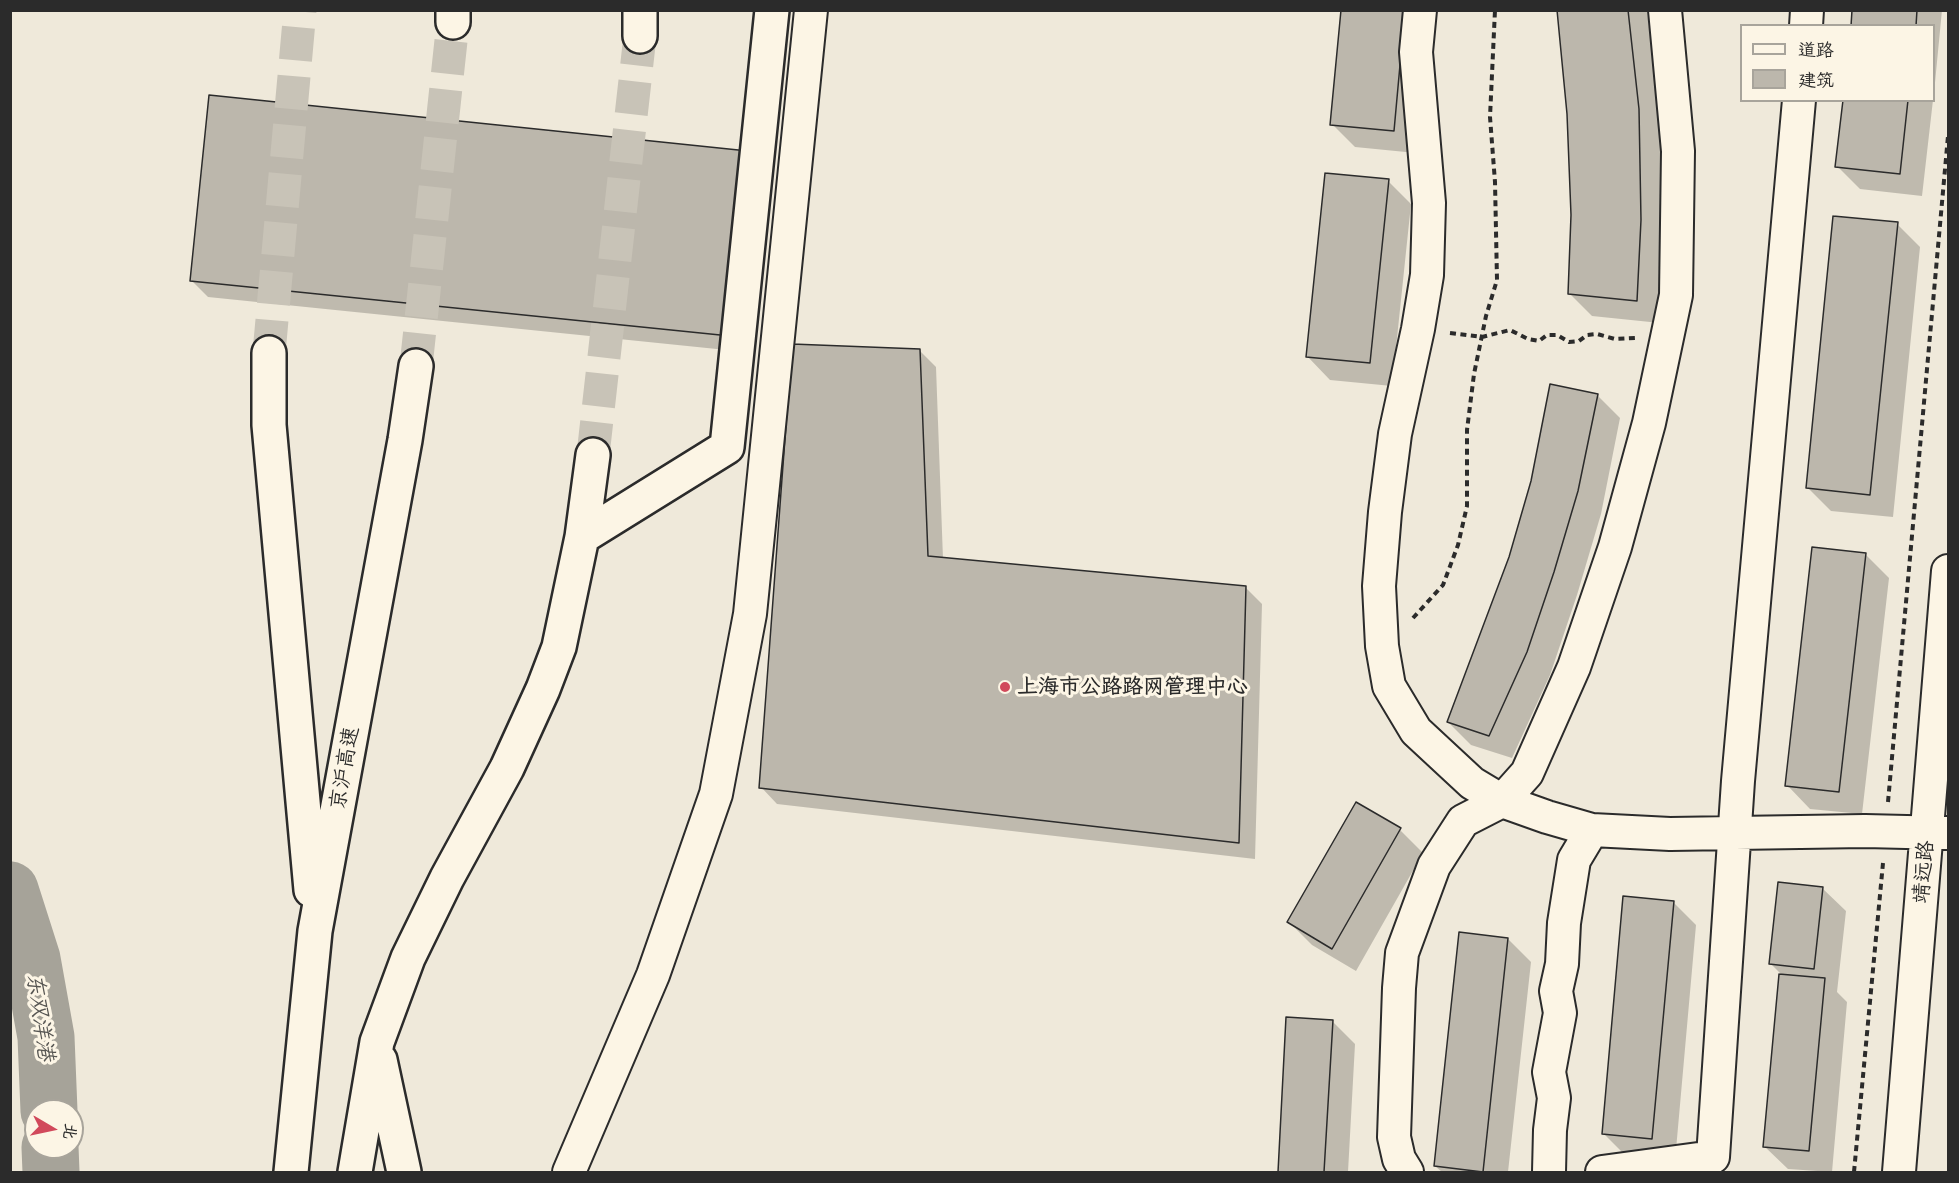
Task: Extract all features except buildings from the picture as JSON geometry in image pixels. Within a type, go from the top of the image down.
[{"type":"highway","points":[[582,537],[727,447],[772,10]]},
{"type":"highway","points":[[269,353],[269,425],[315,931]]},
{"type":"highway","name":"京沪高速","points":[[291,1173],[315,931],[405,440],[416,366]]},
{"type":"highway","points":[[356,1173],[376,1042],[408,958],[447,878],[507,768],[543,689],[559,647],[582,537],[593,454]]},
{"type":"highway","points":[[376,1042],[404,1173]]},
{"type":"street","points":[[569,1173],[653,975],[716,795],[750,614],[811,10]]},
{"type":"street","points":[[1420,10],[1416,52],[1429,203],[1427,275],[1418,329],[1395,434],[1384,512],[1379,586],[1382,646],[1389,686],[1416,731],[1472,783],[1502,801],[1547,818],[1592,830],[1670,834],[1886,832],[1938,834]]},
{"type":"street","points":[[1407,1173],[1399,1159],[1394,1137],[1402,953],[1434,866],[1463,821],[1502,801],[1527,773],[1574,667],[1615,547],[1649,423],[1676,295],[1678,151],[1665,10]]},
{"type":"street","points":[[1602,1173],[1713,1157],[1734,833],[1799,102]]},
{"type":"street","name":"靖远路","points":[[1899,1173],[1938,834],[1948,572]]},
{"type":"street","points":[[1549,1173],[1550,1130],[1554,1098],[1549,1072],[1560,1013],[1556,991],[1562,964],[1564,923],[1574,860],[1592,830]]},
{"type":"path","points":[[1382,646],[1418,614],[1443,585],[1458,545],[1467,506],[1467,430],[1474,374],[1497,280],[1495,182],[1490,117],[1495,10]]},
{"type":"path","points":[[1854,1173],[1948,136]]},
{"type":"path","points":[[1418,329],[1482,337],[1510,330],[1528,339],[1539,340],[1547,335],[1557,335],[1569,342],[1597,334],[1615,339],[1666,335]]},
{"type":"waterway","name":"东双洋港","points":[[10,890],[32,959],[46,1037],[49,1099]]},
{"type":"waterway","name":"东双洋港","points":[[50,1159],[51,1172]]},
{"type":"tunnel","points":[[269,353],[300,10]]},
{"type":"tunnel","points":[[416,366],[453,22]]},
{"type":"tunnel","points":[[593,455],[640,36]]},
{"type":"place","name":"上海市公路路网管理中心","points":[[1005,687]]}]
